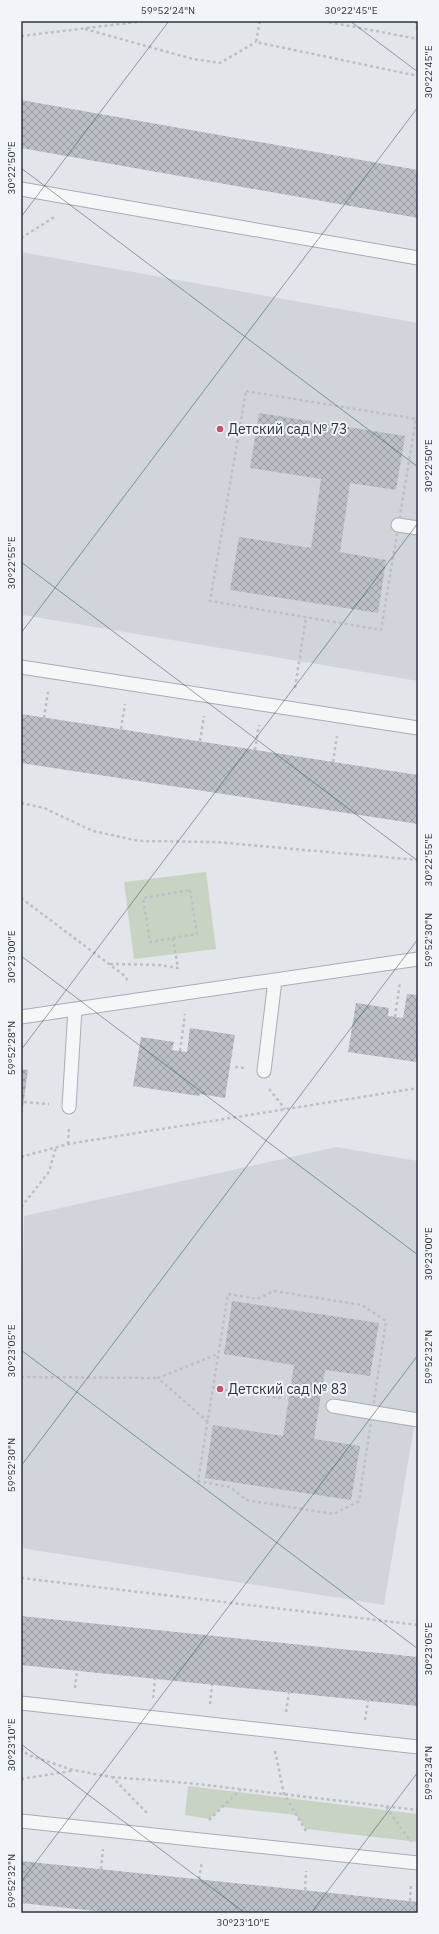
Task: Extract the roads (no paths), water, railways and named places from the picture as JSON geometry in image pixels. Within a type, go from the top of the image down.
[{"type":"lane","points":[[21,189],[418,258]]},
{"type":"lane","points":[[398,525],[418,528]]},
{"type":"lane","points":[[21,667],[418,728]]},
{"type":"lane","points":[[21,1017],[418,959]]},
{"type":"lane","points":[[264,1071],[275,980]]},
{"type":"lane","points":[[69,1106],[75,1009]]},
{"type":"lane","points":[[333,1406],[418,1420]]},
{"type":"lane","points":[[21,1703],[418,1747]]},
{"type":"lane","points":[[21,1821],[418,1863]]},
{"type":"place","name":"Детский сад № 73","points":[[220,429]]},
{"type":"place","name":"Детский сад № 83","points":[[220,1389]]}]
